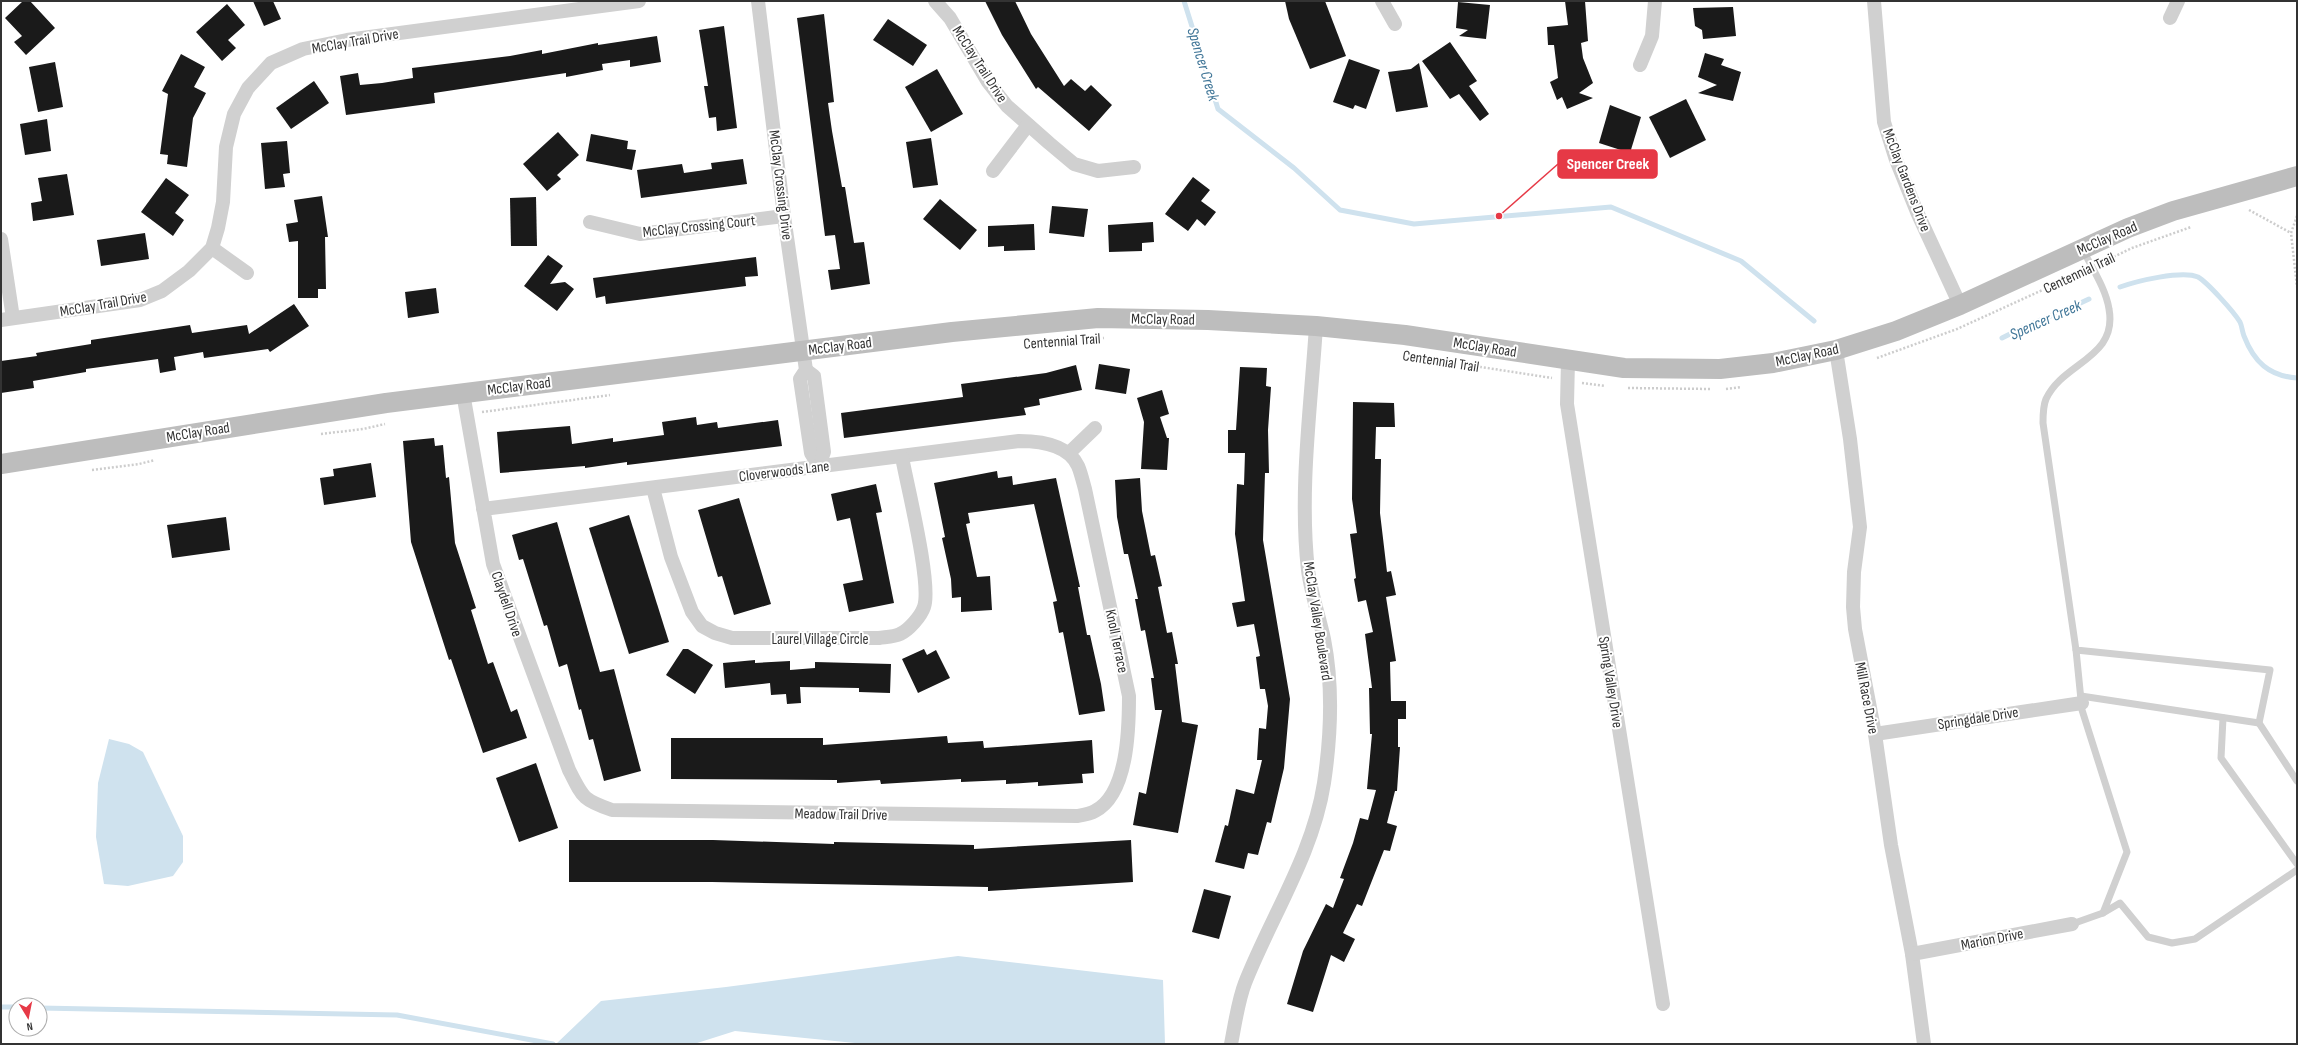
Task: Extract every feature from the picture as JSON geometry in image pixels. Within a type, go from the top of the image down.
[{"type":"main road","name":"McClay Road","points":[[1,464],[330,411],[463,394],[805,360],[960,331],[1098,318],[1208,320],[1316,326],[1405,335],[1624,368],[1720,369],[1773,363],[1836,350],[1896,331],[1960,305],[2082,248],[2173,211],[2297,176]]},
{"type":"street","name":"McClay Trail Drive","points":[[7,319],[140,300],[162,291],[189,271],[212,248],[223,202],[226,147],[234,114],[248,88],[271,63],[303,49],[347,40],[639,1]]},
{"type":"street","name":"McClay Crossing Drive","points":[[758,1],[784,216],[805,360],[814,376],[824,452],[819,466]]},
{"type":"street","name":"McClay Trail Drive","points":[[935,1],[950,18],[988,82],[1006,106],[1074,164],[1098,171],[1134,168]]},
{"type":"street","points":[[1382,1],[1395,24]]},
{"type":"street","points":[[1640,66],[1652,36],[1655,1]]},
{"type":"street","name":"McClay Gardens Drive","points":[[1874,1],[1884,122],[1896,160],[1917,212],[1960,305]]},
{"type":"street","points":[[2170,18],[2178,1]]},
{"type":"street","points":[[993,170],[1028,125]]},
{"type":"street","name":"McClay Crossing Court","points":[[590,222],[640,234],[784,216]]},
{"type":"street","points":[[1,239],[7,319]]},
{"type":"street","points":[[212,248],[247,273]]},
{"type":"street","name":"McClay Valley Boulevard","points":[[1231,1044],[1244,984],[1293,879],[1310,835],[1324,784],[1330,727],[1329,679],[1324,641],[1308,571],[1306,529],[1306,486],[1316,326]]},
{"type":"street","name":"Mill Race Drive","points":[[1836,350],[1850,439],[1860,527],[1854,572],[1853,607],[1859,654],[1875,734],[1891,845],[1912,954],[1924,1044]]},
{"type":"street","name":"Spring Valley Drive","points":[[1568,360],[1567,404],[1663,1004]]},
{"type":"street","name":"Claydell Drive","points":[[463,394],[493,564],[523,651],[569,770],[578,788],[588,802]]},
{"type":"street","points":[[1069,453],[1095,428]]},
{"type":"street","name":"Cloverwoods Lane","points":[[483,509],[1019,441],[1042,441],[1069,453],[1078,465]]},
{"type":"street","name":"Laurel Village Circle","points":[[653,488],[672,557],[692,612],[702,626],[715,633],[732,638],[879,638],[900,634],[914,623],[924,607],[925,585],[919,543],[902,457]]},
{"type":"street","name":"Knoll Terrace","points":[[1078,465],[1085,489],[1129,696],[1129,723],[1118,783],[1110,798],[1095,811]]},
{"type":"street","name":"Springdale Drive","points":[[1875,734],[2081,699]]},
{"type":"street","name":"Meadow Trail Drive","points":[[588,802],[612,810],[639,811],[1077,816],[1095,811]]},
{"type":"street","name":"Marion Drive","points":[[1912,954],[2072,924]]},
{"type":"lane","points":[[2082,248],[2109,306],[2110,326],[2103,343],[2093,354],[2059,381],[2046,400],[2043,410],[2043,423],[2076,650],[2081,699],[2127,852],[2103,913]]},
{"type":"lane","points":[[2076,650],[2270,670],[2259,723],[2297,781]]},
{"type":"lane","points":[[2081,699],[2259,723]]},
{"type":"lane","points":[[2223,718],[2221,758],[2297,864]]},
{"type":"lane","points":[[2072,924],[2103,913],[2120,903],[2148,937],[2172,943],[2195,939],[2297,870]]},
{"type":"path","points":[[2241,212],[2256,208]]},
{"type":"path","points":[[2249,210],[2291,233]]},
{"type":"path","points":[[2297,216],[2291,233],[2297,287]]},
{"type":"path","name":"Centennial Trail","points":[[1872,360],[1899,352],[1957,329],[2132,248],[2195,226]]},
{"type":"path","name":"Centennial Trail","points":[[1089,339],[1112,338]]},
{"type":"path","name":"Centennial Trail","points":[[1465,364],[1542,376]]},
{"type":"water","points":[[109,739],[129,744],[143,752],[183,836],[183,862],[173,876],[128,886],[104,884],[96,837],[98,783]]},
{"type":"water","points":[[958,956],[1163,980],[1165,1044],[865,1044],[735,1031],[694,1044],[556,1044],[601,1001],[726,987]]},
{"type":"building","points":[[23,1],[30,1],[55,28],[26,55],[14,42],[22,36],[5,18]]},
{"type":"building","points":[[253,1],[273,1],[281,19],[264,26]]},
{"type":"building","points":[[985,1],[1015,1],[1031,34],[1064,86],[1071,79],[1085,91],[1091,85],[1112,105],[1089,131],[1038,87],[1036,89],[1002,35]]},
{"type":"building","points":[[1285,1],[1325,1],[1346,56],[1310,69],[1289,19]]},
{"type":"building","points":[[1565,1],[1585,1],[1588,41],[1581,43],[1583,58],[1593,83],[1579,93],[1593,98],[1567,109],[1562,97],[1557,100],[1550,82],[1558,78],[1554,45],[1548,45],[1547,27],[1568,25]]},
{"type":"building","points":[[1458,2],[1490,5],[1486,39],[1459,36],[1468,30],[1456,28]]},
{"type":"building","points":[[227,4],[245,25],[228,40],[236,48],[222,61],[196,32]]},
{"type":"building","points":[[1733,7],[1736,36],[1703,39],[1702,30],[1695,26],[1693,8]]},
{"type":"building","points":[[824,14],[834,102],[828,103],[832,131],[842,187],[845,187],[854,243],[864,242],[870,284],[831,290],[828,270],[840,269],[835,235],[825,236],[797,18]]},
{"type":"building","points":[[888,19],[927,45],[913,66],[873,40]]},
{"type":"building","points":[[724,26],[737,128],[717,131],[716,117],[709,118],[704,86],[708,86],[699,30]]},
{"type":"building","points":[[657,36],[661,62],[630,67],[630,60],[602,64],[603,70],[566,77],[566,73],[434,93],[435,103],[346,115],[340,76],[358,73],[360,85],[382,83],[413,78],[412,68],[510,56],[542,50],[542,54],[598,43],[598,45]]},
{"type":"building","points":[[1450,42],[1477,81],[1469,86],[1489,114],[1480,121],[1459,94],[1450,99],[1422,61]]},
{"type":"building","points":[[1705,53],[1724,59],[1721,65],[1741,72],[1733,101],[1698,93],[1717,85],[1698,77]]},
{"type":"building","points":[[181,54],[205,67],[194,87],[206,93],[193,118],[187,167],[167,164],[168,155],[160,154],[168,94],[162,91]]},
{"type":"building","points":[[1349,59],[1380,70],[1366,109],[1355,105],[1353,109],[1333,102]]},
{"type":"building","points":[[55,62],[63,107],[38,112],[29,67]]},
{"type":"building","points":[[1419,63],[1428,107],[1396,112],[1388,72],[1411,69]]},
{"type":"building","points":[[937,69],[963,114],[931,132],[905,87]]},
{"type":"building","points":[[314,81],[329,103],[291,129],[276,108]]},
{"type":"building","points":[[1686,99],[1706,140],[1670,158],[1649,117]]},
{"type":"building","points":[[1610,105],[1641,117],[1630,153],[1599,143]]},
{"type":"building","points":[[47,119],[51,151],[25,155],[20,124]]},
{"type":"building","points":[[558,132],[579,155],[557,175],[561,179],[547,191],[523,164]]},
{"type":"building","points":[[591,134],[628,141],[627,149],[636,150],[632,170],[586,161]]},
{"type":"building","points":[[931,138],[938,185],[913,188],[906,142]]},
{"type":"building","points":[[287,141],[290,173],[283,174],[285,187],[265,189],[261,143]]},
{"type":"building","points":[[743,159],[747,184],[641,198],[637,170],[682,164],[684,173],[712,169],[711,163]]},
{"type":"building","points":[[67,174],[74,215],[33,221],[31,203],[42,201],[38,178]]},
{"type":"building","points":[[1193,177],[1210,190],[1201,201],[1216,212],[1205,226],[1197,219],[1188,231],[1165,214]]},
{"type":"building","points":[[166,178],[189,195],[175,213],[184,220],[173,236],[141,212]]},
{"type":"building","points":[[322,196],[328,237],[325,237],[326,289],[318,289],[318,298],[298,298],[298,241],[289,242],[286,224],[298,222],[294,200]]},
{"type":"building","points":[[536,197],[537,246],[511,246],[510,198]]},
{"type":"building","points":[[940,199],[977,230],[960,250],[923,219]]},
{"type":"building","points":[[1052,206],[1088,209],[1084,237],[1049,233]]},
{"type":"building","points":[[1153,222],[1154,242],[1142,243],[1142,251],[1109,252],[1108,225]]},
{"type":"building","points":[[1034,224],[1035,250],[1004,251],[1004,246],[988,247],[988,226]]},
{"type":"building","points":[[145,233],[149,259],[101,266],[97,240]]},
{"type":"building","points":[[548,255],[563,266],[550,284],[565,282],[574,289],[557,311],[524,286]]},
{"type":"building","points":[[756,257],[758,276],[745,277],[746,286],[606,304],[605,296],[596,298],[593,278]]},
{"type":"building","points":[[436,288],[439,313],[408,318],[405,292]]},
{"type":"building","points":[[294,304],[309,326],[270,352],[268,349],[204,358],[203,352],[174,357],[176,370],[160,373],[158,359],[86,369],[86,372],[33,381],[34,388],[1,393],[1,361],[37,356],[36,353],[91,344],[91,340],[190,325],[192,333],[247,325],[249,334]]},
{"type":"building","points":[[1099,364],[1130,369],[1126,394],[1095,389]]},
{"type":"building","points":[[1076,365],[1082,390],[1039,399],[1040,405],[1024,408],[1026,415],[844,438],[841,413],[963,397],[961,384],[1046,373]]},
{"type":"building","points":[[1240,367],[1267,368],[1266,386],[1271,387],[1268,430],[1269,473],[1265,473],[1263,540],[1290,699],[1284,768],[1271,823],[1267,822],[1258,855],[1248,853],[1244,869],[1215,862],[1225,825],[1228,826],[1236,789],[1254,794],[1262,760],[1257,760],[1259,728],[1266,729],[1268,706],[1265,689],[1260,689],[1256,657],[1260,656],[1254,624],[1237,627],[1232,603],[1245,601],[1235,534],[1237,484],[1244,485],[1245,453],[1228,453],[1228,430],[1236,430]]},
{"type":"building","points":[[1162,390],[1169,414],[1160,417],[1167,438],[1169,438],[1167,470],[1141,469],[1144,422],[1137,398]]},
{"type":"building","points":[[1353,402],[1394,403],[1395,427],[1376,427],[1375,459],[1381,459],[1380,513],[1387,572],[1391,571],[1396,595],[1386,597],[1396,661],[1390,662],[1391,701],[1406,701],[1406,719],[1398,719],[1398,747],[1400,747],[1397,791],[1395,791],[1387,823],[1397,826],[1390,851],[1384,850],[1362,906],[1357,904],[1343,933],[1355,939],[1344,962],[1331,955],[1313,1012],[1287,1004],[1303,951],[1326,904],[1333,908],[1344,879],[1340,878],[1353,843],[1360,818],[1368,820],[1376,790],[1367,789],[1372,734],[1370,734],[1369,688],[1372,688],[1365,634],[1373,632],[1366,600],[1358,602],[1354,579],[1356,578],[1350,534],[1357,533],[1352,499]]},
{"type":"building","points":[[696,417],[697,425],[717,422],[718,428],[778,420],[782,446],[627,465],[627,462],[585,468],[585,466],[500,473],[497,432],[570,426],[572,444],[613,438],[613,442],[664,435],[662,422]]},
{"type":"building","points":[[434,438],[435,446],[443,445],[446,478],[449,477],[455,543],[476,608],[471,610],[488,664],[493,662],[511,712],[517,709],[527,738],[483,753],[451,659],[449,660],[411,542],[403,441]]},
{"type":"building","points":[[371,463],[376,497],[324,505],[320,478],[334,476],[333,469]]},
{"type":"building","points":[[997,471],[998,478],[1012,476],[1013,485],[1056,478],[1080,587],[1078,587],[1087,635],[1090,635],[1101,684],[1105,711],[1079,715],[1063,632],[1059,633],[1053,602],[1057,601],[1034,504],[968,513],[970,523],[966,524],[977,577],[990,576],[992,610],[961,612],[961,597],[952,598],[951,579],[942,538],[945,537],[934,483]]},
{"type":"building","points":[[1140,478],[1142,511],[1151,556],[1155,555],[1162,586],[1158,587],[1167,633],[1172,632],[1178,664],[1175,664],[1182,722],[1198,725],[1178,833],[1133,825],[1139,792],[1146,794],[1162,710],[1155,710],[1151,678],[1154,678],[1145,630],[1141,631],[1135,599],[1138,599],[1128,554],[1124,554],[1117,517],[1115,480]]},
{"type":"building","points":[[876,484],[882,512],[876,513],[894,603],[849,612],[843,584],[863,580],[850,518],[837,521],[831,494]]},
{"type":"building","points":[[739,498],[771,604],[734,615],[722,576],[718,577],[698,510]]},
{"type":"building","points":[[629,515],[669,642],[629,654],[589,528]]},
{"type":"building","points":[[226,517],[230,550],[172,558],[167,525]]},
{"type":"building","points":[[557,522],[600,672],[614,669],[641,771],[604,781],[593,739],[589,740],[581,709],[579,710],[567,664],[559,667],[547,625],[544,626],[523,559],[519,560],[512,535]]},
{"type":"building","points":[[683,649],[688,649],[713,665],[695,694],[666,675]]},
{"type":"building","points":[[924,649],[927,655],[936,650],[950,678],[918,693],[902,659]]},
{"type":"building","points":[[755,660],[755,663],[790,661],[790,670],[815,668],[815,662],[891,664],[890,693],[859,692],[859,688],[800,687],[801,703],[787,704],[786,694],[771,695],[770,683],[725,688],[723,663]]},
{"type":"building","points":[[947,736],[948,743],[983,741],[984,748],[1092,740],[1094,773],[1082,774],[1083,783],[1038,786],[1038,782],[1006,784],[1006,780],[961,782],[961,779],[881,784],[880,780],[837,783],[837,780],[671,779],[671,738],[823,738],[823,745]]},
{"type":"building","points":[[536,763],[558,828],[519,842],[496,778]]},
{"type":"building","points":[[569,840],[713,840],[834,844],[834,842],[974,845],[974,849],[1131,840],[1133,882],[988,891],[988,887],[712,882],[569,882]]},
{"type":"building","points":[[1204,889],[1231,896],[1219,939],[1192,932]]},
{"type":"waterway","name":"Spencer Creek","points":[[1184,1],[1218,109],[1294,168],[1340,210],[1414,224],[1611,207],[1741,261],[1814,321]]},
{"type":"waterway","name":"Spencer Creek","points":[[2120,287],[2148,279],[2171,276],[2191,275],[2198,277],[2214,291],[2237,317],[2248,345],[2258,360],[2271,371],[2287,377],[2297,378]]},
{"type":"waterway","name":"Spencer Creek","points":[[2002,338],[2089,299]]},
{"type":"waterway","points":[[1,1007],[8,1007]]},
{"type":"waterway","points":[[48,1008],[397,1015],[553,1044]]},
{"type":"place","name":"Spencer Creek","points":[[1499,216]]}]
